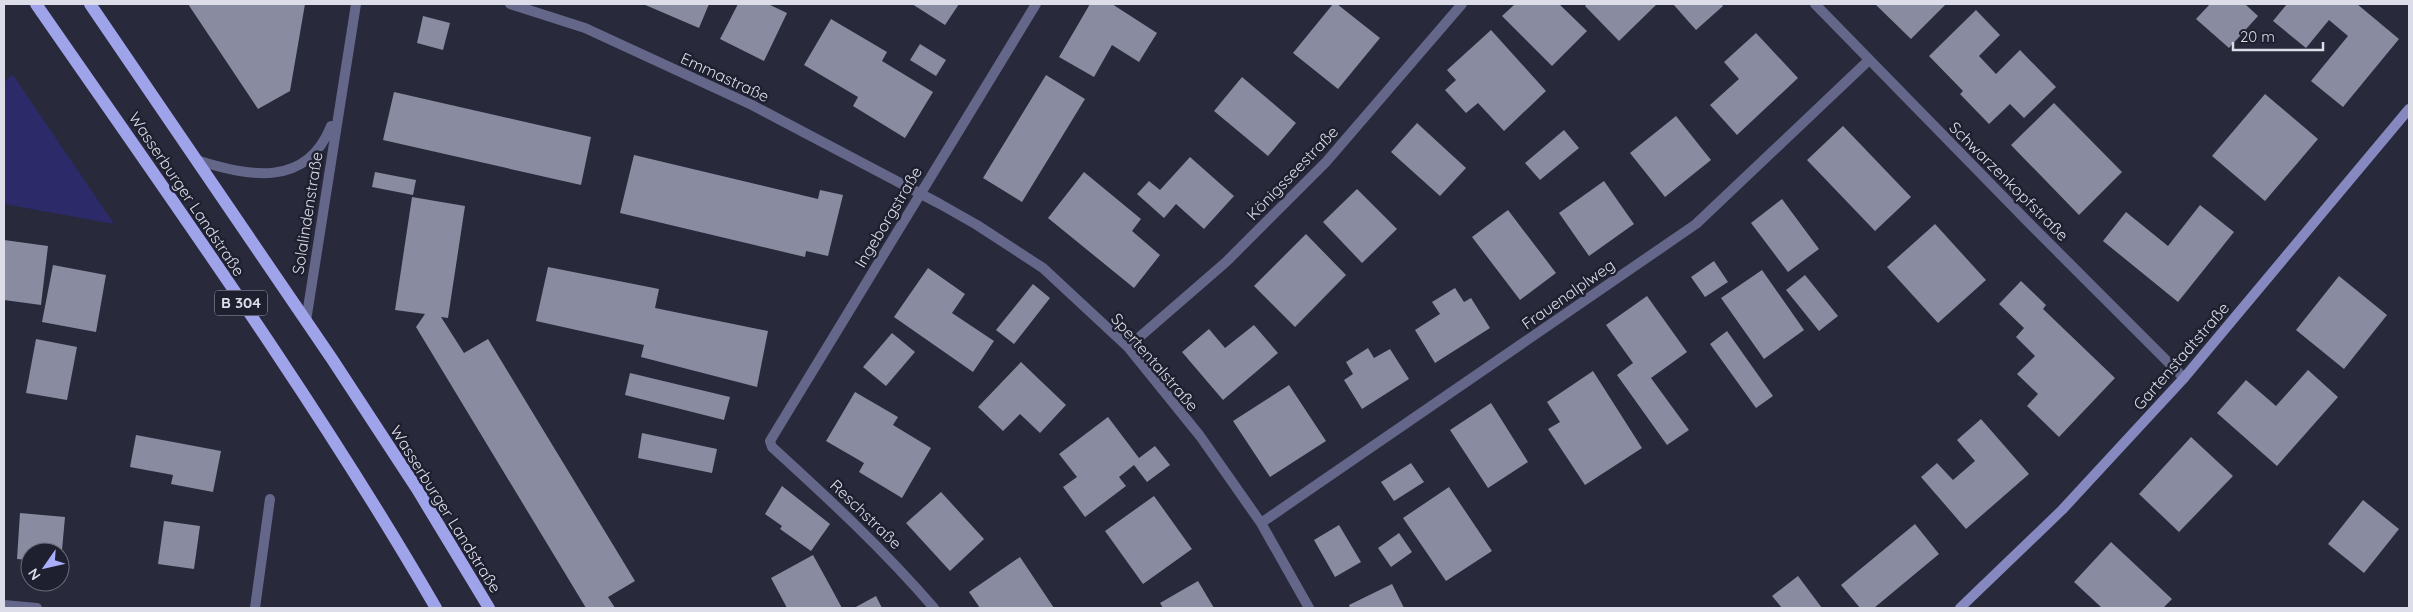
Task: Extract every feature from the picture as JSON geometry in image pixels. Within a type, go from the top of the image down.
[{"type":"main road","name":"Wasserburger Landstraße","points":[[36,4],[186,220],[355,474],[382,515],[436,608]]},
{"type":"main road","name":"Wasserburger Landstraße","points":[[90,4],[306,321],[417,489],[489,608]]},
{"type":"street","name":"Solalindenstraße","points":[[306,321],[356,4]]},
{"type":"street","name":"Emmastraße","points":[[510,4],[585,28],[752,105],[919,193]]},
{"type":"street","name":"Ingeborgstraße","points":[[772,447],[770,441],[919,193],[1036,4]]},
{"type":"street","name":"Königsseestraße","points":[[1128,348],[1226,262],[1326,162],[1462,4]]},
{"type":"street","name":"Schwarzenkopfstraße","points":[[1816,4],[2032,226],[2184,378]]},
{"type":"street","name":"Frauenalplweg","points":[[1261,523],[1696,224],[1869,60]]},
{"type":"street","name":"Solalindenstraße","points":[[196,160],[223,168],[260,174],[291,169],[309,161],[321,146],[338,109]]},
{"type":"street","name":"Gartenstadtstraße","points":[[1960,608],[2062,510],[2184,378],[2409,109]]},
{"type":"street","name":"Spertentalstraße","points":[[919,193],[977,225],[1043,268],[1128,348],[1200,436],[1261,523],[1309,608]]},
{"type":"street","name":"Reschstraße","points":[[772,447],[895,563],[934,608]]},
{"type":"street","points":[[255,608],[270,499]]},
{"type":"street","points":[[4,604],[37,608]]},
{"type":"shaded area","points":[[13,75],[114,224],[4,204],[4,81]]},
{"type":"building","points":[[188,4],[305,4],[290,91],[258,109]]},
{"type":"building","points":[[643,4],[709,4],[699,28]]},
{"type":"building","points":[[738,4],[768,4],[787,13],[764,61],[720,39]]},
{"type":"building","points":[[912,4],[959,4],[945,25]]},
{"type":"building","points":[[1090,4],[1112,4],[1157,33],[1139,62],[1112,45],[1094,77],[1059,57]]},
{"type":"building","points":[[1333,4],[1337,4],[1380,38],[1338,89],[1293,53]]},
{"type":"building","points":[[1515,4],[1559,4],[1587,31],[1552,66],[1502,16]]},
{"type":"building","points":[[1587,4],[1657,4],[1619,41],[1585,6]]},
{"type":"building","points":[[1673,4],[1721,4],[1723,6],[1696,30]]},
{"type":"building","points":[[1875,4],[1946,4],[1911,39]]},
{"type":"building","points":[[2210,4],[2245,4],[2258,16],[2229,48],[2196,19]]},
{"type":"building","points":[[2287,4],[2357,4],[2399,39],[2343,107],[2311,81],[2348,36],[2329,20],[2306,48],[2273,21]]},
{"type":"building","points":[[1976,10],[2000,35],[1979,56],[1996,74],[2020,50],[2056,87],[2024,118],[2010,104],[1989,124],[1960,94],[1963,91],[1929,56]]},
{"type":"building","points":[[423,16],[450,23],[443,50],[417,43]]},
{"type":"building","points":[[831,19],[887,52],[882,61],[933,92],[905,138],[853,106],[858,97],[804,65]]},
{"type":"building","points":[[1491,30],[1546,91],[1504,131],[1478,103],[1466,113],[1445,90],[1456,80],[1447,70]]},
{"type":"building","points":[[1756,33],[1798,78],[1737,135],[1710,105],[1739,79],[1724,62]]},
{"type":"building","points":[[920,44],[946,60],[936,76],[910,60]]},
{"type":"building","points":[[1046,75],[1085,99],[1022,202],[983,178]]},
{"type":"building","points":[[1242,77],[1296,123],[1268,156],[1214,111]]},
{"type":"building","points":[[394,92],[591,137],[581,185],[383,140]]},
{"type":"building","points":[[2265,94],[2318,139],[2265,201],[2212,156]]},
{"type":"building","points":[[2054,103],[2122,172],[2079,215],[2011,145]]},
{"type":"building","points":[[1676,116],[1711,160],[1665,197],[1630,153]]},
{"type":"building","points":[[1417,123],[1466,168],[1440,196],[1391,152]]},
{"type":"building","points":[[1843,126],[1911,197],[1875,231],[1807,160]]},
{"type":"building","points":[[1564,130],[1579,148],[1540,180],[1525,163]]},
{"type":"building","points":[[634,155],[818,199],[820,190],[843,195],[828,256],[806,251],[805,257],[620,213]]},
{"type":"building","points":[[1190,157],[1234,196],[1204,229],[1176,204],[1164,218],[1137,194],[1149,181],[1160,190]]},
{"type":"building","points":[[375,172],[416,180],[413,195],[372,187]]},
{"type":"building","points":[[1084,172],[1141,219],[1132,231],[1160,255],[1134,288],[1048,218]]},
{"type":"building","points":[[1604,181],[1634,224],[1589,256],[1559,213]]},
{"type":"building","points":[[1357,189],[1397,229],[1362,263],[1323,222]]},
{"type":"building","points":[[412,197],[465,206],[448,318],[441,317],[464,353],[488,339],[635,581],[608,597],[615,608],[586,608],[416,327],[425,314],[395,310]]},
{"type":"building","points":[[1782,199],[1819,249],[1788,272],[1751,223]]},
{"type":"building","points":[[2200,205],[2234,232],[2178,302],[2103,241],[2126,212],[2168,246]]},
{"type":"building","points":[[1508,210],[1556,273],[1520,300],[1472,237]]},
{"type":"building","points":[[1935,224],[1986,280],[1938,323],[1887,267]]},
{"type":"building","points":[[1306,234],[1346,275],[1295,327],[1254,286]]},
{"type":"building","points":[[4,240],[48,246],[41,305],[4,300]]},
{"type":"building","points":[[1714,261],[1728,282],[1705,297],[1691,277]]},
{"type":"building","points":[[53,265],[106,275],[96,332],[42,322]]},
{"type":"building","points":[[548,267],[659,289],[655,308],[768,331],[757,387],[641,357],[644,345],[536,321]]},
{"type":"building","points":[[928,268],[965,294],[952,313],[994,341],[973,372],[894,317]]},
{"type":"building","points":[[1762,270],[1804,330],[1764,359],[1721,298]]},
{"type":"building","points":[[1805,275],[1838,316],[1819,331],[1786,290]]},
{"type":"building","points":[[2339,276],[2387,315],[2344,369],[2296,330]]},
{"type":"building","points":[[2021,281],[2046,305],[2043,309],[2115,378],[2059,437],[2027,406],[2038,394],[2017,374],[2035,356],[2016,337],[2024,328],[1999,304]]},
{"type":"building","points":[[1033,284],[1050,298],[1014,344],[996,330]]},
{"type":"building","points":[[1455,288],[1464,302],[1471,298],[1490,328],[1435,363],[1415,330],[1440,314],[1432,302]]},
{"type":"building","points":[[1647,296],[1687,352],[1651,378],[1689,430],[1667,445],[1617,375],[1633,363],[1606,325]]},
{"type":"building","points":[[1254,325],[1278,353],[1223,400],[1182,352],[1209,329],[1225,348]]},
{"type":"building","points":[[1727,331],[1773,396],[1756,408],[1710,344]]},
{"type":"building","points":[[892,333],[915,352],[886,386],[863,367]]},
{"type":"building","points":[[36,339],[77,347],[67,400],[26,393]]},
{"type":"building","points":[[1368,348],[1374,358],[1390,349],[1409,379],[1362,409],[1344,380],[1353,374],[1346,362]]},
{"type":"building","points":[[1021,362],[1066,405],[1040,433],[1020,414],[1003,431],[978,407]]},
{"type":"building","points":[[2308,370],[2338,397],[2277,466],[2217,413],[2246,380],[2276,406]]},
{"type":"building","points":[[1593,371],[1642,448],[1585,485],[1548,429],[1560,422],[1547,402]]},
{"type":"building","points":[[630,373],[730,397],[724,420],[625,395]]},
{"type":"building","points":[[1289,385],[1326,441],[1270,477],[1233,421]]},
{"type":"building","points":[[855,392],[898,417],[893,425],[931,448],[902,498],[859,472],[864,463],[826,441]]},
{"type":"building","points":[[1491,403],[1528,462],[1488,488],[1450,430]]},
{"type":"building","points":[[1108,417],[1139,458],[1155,446],[1170,465],[1147,482],[1134,465],[1119,477],[1126,486],[1085,517],[1063,487],[1077,477],[1059,454]]},
{"type":"building","points":[[1981,419],[2029,474],[1966,529],[1921,477],[1937,463],[1953,480],[1975,461],[1957,440]]},
{"type":"building","points":[[642,433],[717,449],[712,473],[638,458]]},
{"type":"building","points":[[136,435],[221,451],[213,492],[171,484],[173,475],[130,467]]},
{"type":"building","points":[[2191,437],[2233,476],[2179,532],[2139,494]]},
{"type":"building","points":[[1411,463],[1424,482],[1394,501],[1381,482]]},
{"type":"building","points":[[782,486],[830,524],[811,551],[780,529],[782,526],[765,514]]},
{"type":"building","points":[[1449,487],[1492,551],[1446,581],[1403,518]]},
{"type":"building","points":[[941,492],[984,539],[950,571],[906,523]]},
{"type":"building","points":[[1154,496],[1192,549],[1143,584],[1105,531]]},
{"type":"building","points":[[2363,500],[2399,529],[2364,573],[2328,544]]},
{"type":"building","points":[[20,513],[65,517],[63,542],[20,542],[20,559],[17,559]]},
{"type":"building","points":[[164,521],[200,526],[194,569],[158,564]]},
{"type":"building","points":[[1915,524],[1939,554],[1874,608],[1860,608],[1841,585]]},
{"type":"building","points":[[1339,525],[1361,562],[1335,577],[1314,540]]},
{"type":"building","points":[[1399,533],[1412,552],[1391,567],[1378,548]]},
{"type":"building","points":[[2111,542],[2172,599],[2163,608],[2102,608],[2074,582]]},
{"type":"building","points":[[813,555],[842,608],[787,608],[771,578]]},
{"type":"building","points":[[1020,557],[1054,608],[980,608],[969,592]]},
{"type":"building","points":[[1798,576],[1822,608],[1782,608],[1772,596]]},
{"type":"building","points":[[1198,581],[1214,608],[1163,608],[1160,603]]},
{"type":"building","points":[[1392,584],[1404,608],[1350,608],[1349,605]]},
{"type":"building","points":[[876,596],[882,608],[854,608]]}]
